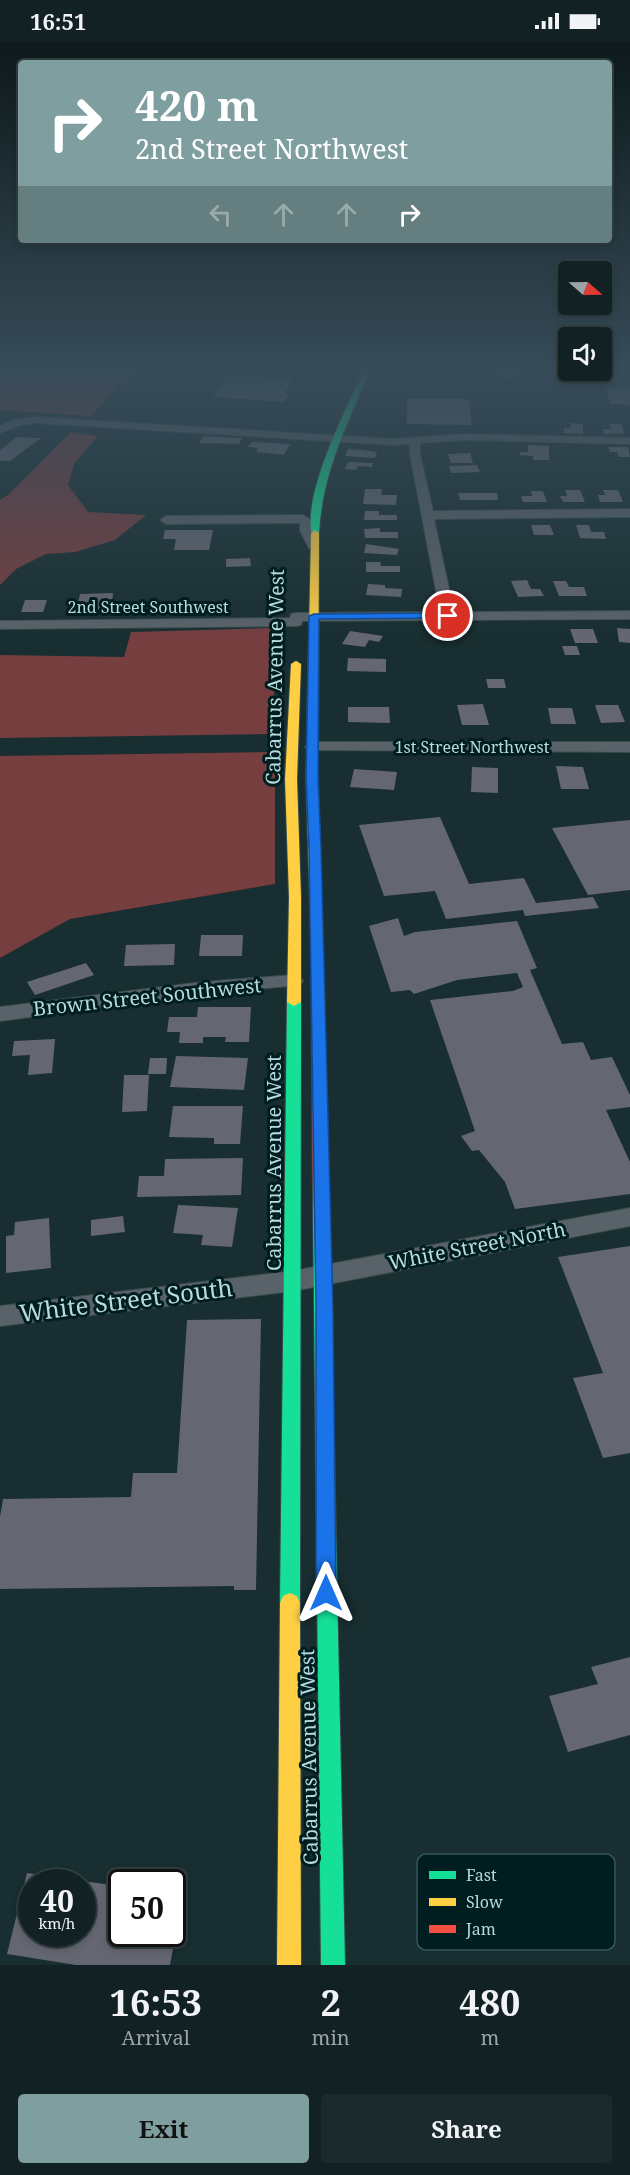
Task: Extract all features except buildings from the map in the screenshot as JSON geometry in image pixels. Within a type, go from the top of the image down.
[{"type":"main road","name":"Cabarrus Avenue West","points":[[328,461],[319,487],[313,545],[313,747],[324,1274],[327,1696],[333,1965]]},
{"type":"main road","name":"Cabarrus Avenue West","points":[[297,545],[301,504]]},
{"type":"main road","name":"Cabarrus Avenue West","points":[[296,601],[296,624]]},
{"type":"main road","name":"Cabarrus Avenue West","points":[[289,1965],[288,1694],[293,1281],[294,848],[291,779],[296,653]]},
{"type":"street","points":[[416,461],[448,616]]},
{"type":"street","points":[[427,515],[630,513]]},
{"type":"street","points":[[166,520],[299,519],[306,521],[306,531],[313,545]]},
{"type":"street","name":"2nd Street Southwest","points":[[0,625],[296,624],[314,616],[630,615]]},
{"type":"street","name":"1st Street Northwest","points":[[313,747],[630,747]]},
{"type":"street","name":"Brown Street Southwest","points":[[0,1014],[203,988],[293,981]]},
{"type":"street","name":"White Street North","points":[[324,1274],[630,1217]]},
{"type":"street","name":"White Street South","points":[[0,1316],[293,1281],[324,1274]]},
{"type":"shaded area","points":[[42,461],[77,461],[68,485],[88,512],[146,515],[115,540],[75,552],[46,554],[16,569],[0,585],[0,500]]},
{"type":"shaded area","points":[[276,628],[273,734],[0,738],[0,655],[124,657],[131,632]]},
{"type":"shaded area","points":[[275,752],[275,884],[70,919],[0,958],[0,756]]},
{"type":"traffic: fast","points":[[315,533],[316,511],[328,461]]},
{"type":"traffic: fast","points":[[290,1603],[294,1002]]},
{"type":"traffic: fast","points":[[321,1205],[333,1965]]},
{"type":"traffic: slow","points":[[315,533],[312,778],[317,941]]},
{"type":"traffic: slow","points":[[294,1002],[295,897],[291,779],[296,664]]},
{"type":"traffic: slow","points":[[289,1965],[290,1603]]},
{"type":"traffic: jam","points":[[317,941],[321,1205]]},
{"type":"route","points":[[326,1593],[324,1308],[312,778],[315,707],[314,616],[448,616]]}]
